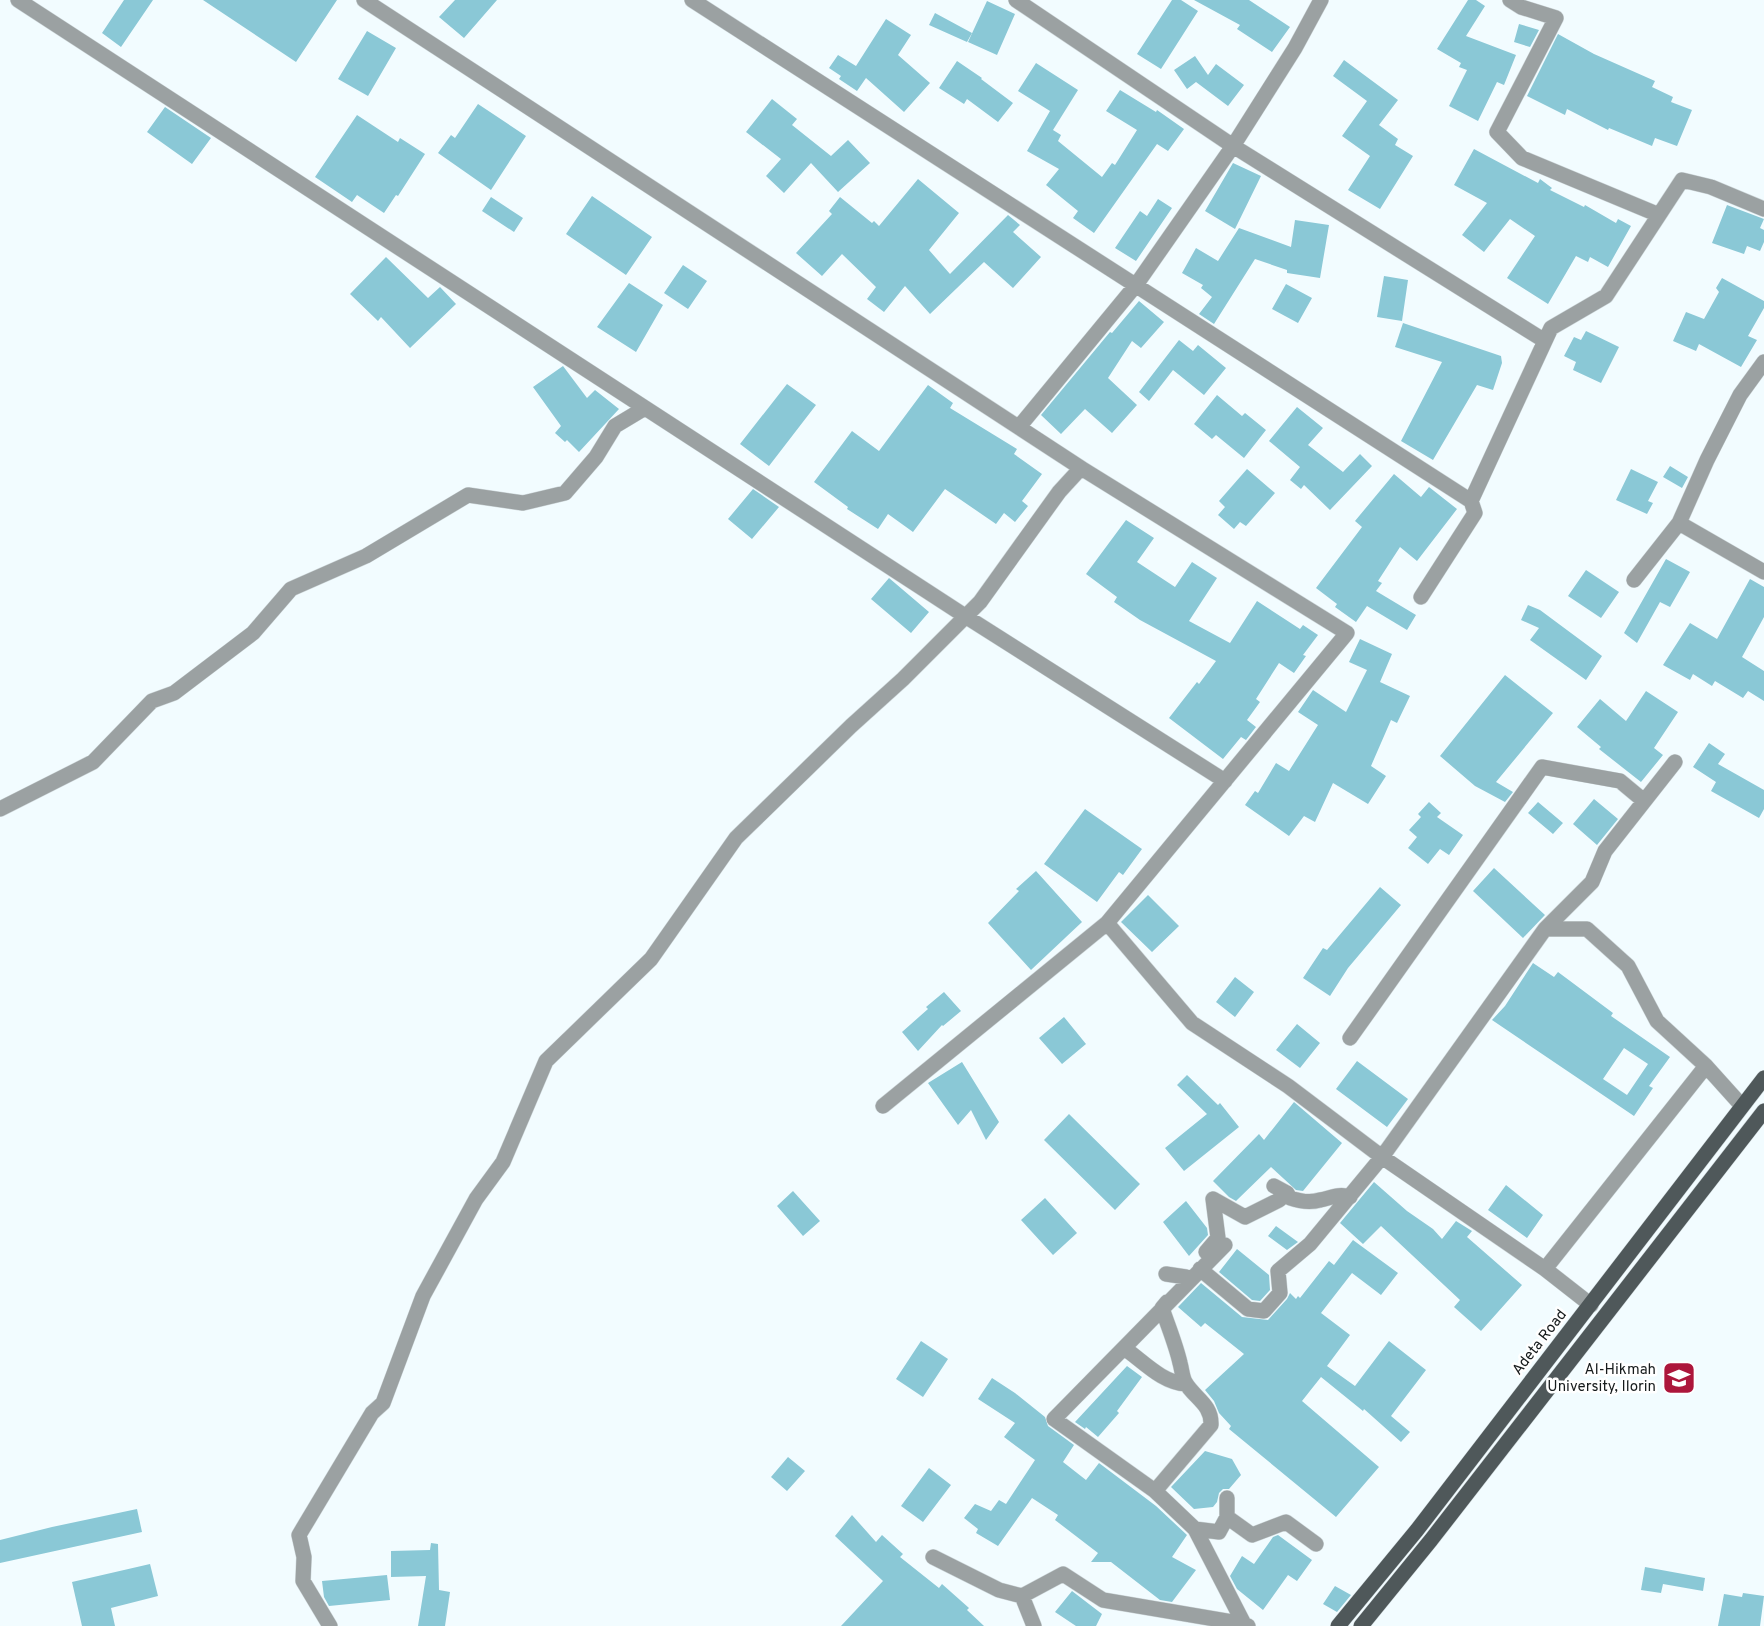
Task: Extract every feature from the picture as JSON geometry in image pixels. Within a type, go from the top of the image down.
[{"type":"main road","name":"Adeta Road","points":[[1338,1626],[1417,1530],[1764,1078]]},
{"type":"main road","points":[[1361,1626],[1431,1540],[1764,1111]]},
{"type":"street","points":[[18,0],[965,616],[1225,781]]},
{"type":"street","points":[[364,0],[1081,468],[1347,633],[1107,923],[883,1106]]},
{"type":"street","points":[[692,0],[1472,501]]},
{"type":"street","points":[[1016,0],[1233,146],[1545,341]]},
{"type":"street","points":[[1018,427],[1136,285],[1233,146],[1295,48],[1321,0]]},
{"type":"street","points":[[1510,0],[1521,7],[1556,18],[1497,132],[1522,158],[1659,215]]},
{"type":"street","points":[[1421,597],[1475,513],[1472,501],[1551,328],[1606,296],[1682,180],[1711,188],[1764,209]]},
{"type":"street","points":[[1634,580],[1679,523],[1707,460],[1740,395],[1764,362]]},
{"type":"street","points":[[0,809],[93,762],[152,701],[174,693],[252,633],[291,589],[366,556],[468,495],[523,503],[565,493],[596,457],[615,426],[645,408]]},
{"type":"street","points":[[330,1626],[303,1581],[304,1557],[299,1535],[372,1413],[383,1403],[423,1296],[476,1199],[503,1162],[546,1061],[651,959],[736,838],[851,726],[903,679],[980,602],[1059,492],[1081,468]]},
{"type":"street","points":[[1679,523],[1764,572]]},
{"type":"street","points":[[1200,1259],[1248,1308],[1264,1311],[1280,1293],[1278,1271],[1310,1244],[1382,1157],[1545,929],[1592,882],[1605,851],[1676,762]]},
{"type":"street","points":[[1350,1038],[1542,766],[1620,781],[1644,801]]},
{"type":"street","points":[[1107,923],[1192,1023],[1288,1086],[1382,1157],[1545,1269],[1591,1305]]},
{"type":"street","points":[[1545,929],[1587,929],[1628,966],[1657,1021],[1706,1066],[1742,1106]]},
{"type":"street","points":[[1545,1269],[1706,1066]]},
{"type":"street","points":[[1162,1308],[1218,1238],[1213,1199],[1245,1217],[1279,1200],[1281,1190],[1290,1198],[1299,1201],[1317,1201],[1344,1194],[1350,1197]]},
{"type":"street","points":[[1225,1245],[1200,1259],[1162,1308],[1054,1419],[1155,1491],[1195,1529],[1246,1625]]},
{"type":"street","points":[[1166,1274],[1186,1277]]},
{"type":"street","points":[[1155,1491],[1211,1425],[1208,1408],[1186,1383],[1162,1308]]},
{"type":"street","points":[[1124,1348],[1156,1373],[1175,1383],[1186,1383]]},
{"type":"street","points":[[1195,1529],[1219,1532],[1227,1517],[1227,1498]]},
{"type":"street","points":[[1227,1517],[1252,1535],[1286,1522],[1316,1544]]},
{"type":"street","points":[[933,1557],[999,1590],[1022,1596],[1063,1574],[1103,1600],[1246,1625]]},
{"type":"street","points":[[1022,1596],[1034,1626]]},
{"type":"building","points":[[124,0],[153,0],[121,47],[102,33]]},
{"type":"building","points":[[203,0],[337,0],[296,62]]},
{"type":"building","points":[[455,0],[497,0],[464,38],[439,17]]},
{"type":"building","points":[[1172,0],[1181,0],[1198,11],[1161,69],[1137,54]]},
{"type":"building","points":[[1194,0],[1249,0],[1290,27],[1272,52],[1237,29],[1240,25]]},
{"type":"building","points":[[1468,0],[1476,0],[1485,6],[1466,36],[1516,55],[1504,85],[1497,82],[1478,121],[1449,106],[1467,70],[1459,67],[1461,63],[1437,49]]},
{"type":"building","points":[[987,1],[1015,14],[997,55],[968,42]]},
{"type":"building","points":[[935,13],[972,33],[967,42],[929,25]]},
{"type":"building","points":[[886,19],[911,35],[898,55],[930,83],[904,112],[866,78],[857,91],[839,79],[841,76],[829,68],[838,55],[856,66]]},
{"type":"building","points":[[1519,24],[1539,30],[1530,47],[1514,42]]},
{"type":"building","points":[[367,31],[396,48],[368,96],[338,79]]},
{"type":"building","points":[[1558,34],[1594,54],[1655,81],[1652,87],[1673,97],[1671,102],[1692,110],[1677,146],[1655,138],[1652,146],[1609,128],[1608,130],[1567,109],[1565,115],[1527,96]]},
{"type":"building","points":[[1195,56],[1208,75],[1216,64],[1244,85],[1228,106],[1196,82],[1187,89],[1174,70]]},
{"type":"building","points":[[1344,60],[1398,100],[1379,125],[1398,139],[1395,145],[1413,156],[1380,209],[1348,190],[1370,156],[1342,136],[1367,101],[1333,76]]},
{"type":"building","points":[[957,61],[1013,103],[998,122],[967,99],[964,104],[939,88]]},
{"type":"building","points":[[1036,63],[1078,90],[1053,130],[1061,135],[1058,141],[1102,177],[1112,163],[1115,165],[1137,130],[1106,111],[1120,90],[1156,112],[1157,110],[1184,129],[1168,151],[1157,144],[1094,233],[1073,218],[1078,211],[1046,185],[1059,169],[1027,151],[1050,111],[1018,91]]},
{"type":"building","points":[[772,99],[797,119],[792,125],[831,156],[848,140],[870,163],[838,192],[811,163],[784,193],[766,176],[781,159],[746,132]]},
{"type":"building","points":[[478,104],[526,136],[491,190],[438,153],[451,135],[455,138]]},
{"type":"building","points":[[165,107],[211,138],[192,164],[147,132]]},
{"type":"building","points":[[357,115],[398,142],[400,138],[425,154],[384,213],[357,195],[352,202],[315,177]]},
{"type":"building","points":[[1474,149],[1538,183],[1540,179],[1552,188],[1550,190],[1584,207],[1585,205],[1616,223],[1618,219],[1631,226],[1608,267],[1590,257],[1588,262],[1576,256],[1548,304],[1507,278],[1535,236],[1510,219],[1484,252],[1462,235],[1487,203],[1454,185]]},
{"type":"building","points":[[1233,163],[1261,176],[1235,229],[1205,211]]},
{"type":"building","points":[[918,179],[959,213],[929,250],[950,274],[1008,215],[1020,225],[1013,232],[1041,257],[1013,288],[984,262],[930,314],[905,286],[884,312],[867,299],[876,287],[842,254],[822,276],[796,253],[832,214],[829,211],[840,197],[879,226]]},
{"type":"building","points":[[592,196],[652,237],[626,275],[566,234]]},
{"type":"building","points":[[491,197],[523,218],[514,232],[482,211]]},
{"type":"building","points":[[1158,199],[1172,208],[1136,261],[1115,248],[1140,211],[1147,216]]},
{"type":"building","points":[[1727,205],[1764,219],[1760,228],[1764,230],[1764,242],[1760,251],[1747,246],[1744,254],[1712,243]]},
{"type":"building","points":[[1295,220],[1329,225],[1320,278],[1287,273],[1287,270],[1255,259],[1214,324],[1199,314],[1212,297],[1201,288],[1203,285],[1182,273],[1196,248],[1218,261],[1239,228],[1291,247]]},
{"type":"building","points":[[386,257],[428,298],[440,287],[456,304],[410,348],[381,317],[378,321],[350,294]]},
{"type":"building","points":[[683,265],[707,281],[688,309],[664,293]]},
{"type":"building","points":[[1384,276],[1408,280],[1402,321],[1377,317]]},
{"type":"building","points":[[1722,278],[1764,301],[1764,308],[1748,336],[1757,340],[1741,367],[1699,344],[1696,351],[1673,341],[1686,312],[1704,319],[1719,292],[1716,288]]},
{"type":"building","points":[[629,283],[663,305],[636,352],[597,327]]},
{"type":"building","points":[[1286,284],[1312,298],[1298,323],[1272,309]]},
{"type":"building","points":[[1139,301],[1164,322],[1141,348],[1132,341],[1108,378],[1137,405],[1112,433],[1085,409],[1061,434],[1041,415]]},
{"type":"building","points":[[1403,323],[1501,356],[1502,363],[1493,390],[1477,385],[1433,460],[1401,441],[1442,362],[1395,347]]},
{"type":"building","points":[[1586,331],[1619,347],[1601,383],[1573,370],[1576,362],[1564,356],[1574,337],[1581,340]]},
{"type":"building","points":[[1179,340],[1193,351],[1198,345],[1226,368],[1204,395],[1173,370],[1149,401],[1139,392]]},
{"type":"building","points":[[563,366],[587,398],[595,390],[619,409],[579,452],[567,440],[565,442],[555,433],[561,426],[533,387]]},
{"type":"building","points":[[787,384],[816,405],[769,466],[740,444]]},
{"type":"building","points":[[928,385],[953,403],[950,408],[1017,449],[1014,454],[1042,474],[1022,501],[1028,506],[1015,522],[1004,513],[996,524],[945,489],[913,532],[888,514],[878,529],[847,509],[848,507],[814,482],[852,431],[879,451]]},
{"type":"building","points":[[1217,395],[1242,416],[1245,413],[1266,430],[1244,458],[1216,435],[1212,439],[1194,424]]},
{"type":"building","points":[[1297,407],[1323,428],[1308,445],[1343,472],[1360,454],[1372,466],[1330,510],[1304,485],[1301,489],[1290,480],[1300,467],[1269,441]]},
{"type":"building","points":[[1670,466],[1688,477],[1682,488],[1663,477]]},
{"type":"building","points":[[1247,469],[1275,493],[1246,526],[1240,522],[1234,529],[1218,515],[1225,507],[1219,501]]},
{"type":"building","points":[[1631,469],[1658,482],[1648,501],[1653,503],[1647,514],[1616,500]]},
{"type":"building","points":[[1394,474],[1421,497],[1429,487],[1457,509],[1417,561],[1400,547],[1378,581],[1382,583],[1376,591],[1416,615],[1407,630],[1367,606],[1356,622],[1335,607],[1337,604],[1316,588],[1362,527],[1355,521]]},
{"type":"building","points":[[753,489],[779,507],[752,539],[728,519]]},
{"type":"building","points":[[1126,520],[1154,538],[1137,562],[1175,587],[1192,562],[1217,578],[1189,621],[1230,643],[1257,601],[1300,629],[1303,625],[1318,635],[1303,655],[1306,656],[1294,673],[1279,663],[1256,699],[1260,702],[1247,720],[1256,727],[1246,740],[1241,737],[1223,759],[1169,718],[1216,661],[1140,620],[1114,602],[1117,597],[1086,574]]},
{"type":"building","points":[[1666,559],[1690,572],[1670,607],[1660,602],[1637,643],[1624,633]]},
{"type":"building","points":[[1586,570],[1619,592],[1601,618],[1568,596]]},
{"type":"building","points":[[889,578],[929,612],[911,633],[871,599]]},
{"type":"building","points":[[1750,579],[1764,587],[1764,617],[1742,657],[1764,671],[1764,701],[1748,691],[1743,698],[1715,681],[1712,686],[1693,674],[1690,680],[1663,665],[1690,623],[1717,639]]},
{"type":"building","points":[[1528,605],[1540,610],[1602,656],[1586,680],[1530,640],[1539,628],[1521,620]]},
{"type":"building","points":[[1360,639],[1392,654],[1380,682],[1410,696],[1397,723],[1391,720],[1371,766],[1386,776],[1368,804],[1333,783],[1315,822],[1304,816],[1289,836],[1245,805],[1255,791],[1258,793],[1276,763],[1289,771],[1318,725],[1298,712],[1313,690],[1346,712],[1367,670],[1349,662]]},
{"type":"building","points":[[1505,675],[1553,713],[1496,782],[1513,792],[1505,802],[1475,786],[1440,756]]},
{"type":"building","points":[[1646,691],[1678,712],[1654,748],[1663,755],[1641,782],[1599,749],[1601,747],[1577,727],[1600,699],[1626,721]]},
{"type":"building","points":[[1709,743],[1725,754],[1718,764],[1764,790],[1764,809],[1759,818],[1711,791],[1716,782],[1693,767]]},
{"type":"building","points":[[1594,799],[1618,819],[1597,845],[1573,824]]},
{"type":"building","points":[[1429,802],[1441,813],[1437,817],[1463,835],[1449,855],[1440,849],[1428,864],[1408,848],[1417,837],[1409,830],[1421,817],[1418,814]]},
{"type":"building","points":[[1538,802],[1563,823],[1553,834],[1528,813]]},
{"type":"building","points":[[1085,809],[1142,849],[1123,875],[1119,872],[1097,902],[1044,864]]},
{"type":"building","points":[[1494,868],[1545,915],[1523,938],[1473,891]]},
{"type":"building","points":[[1036,871],[1082,922],[1031,970],[988,923],[1019,891],[1016,889]]},
{"type":"building","points":[[1380,887],[1401,905],[1348,968],[1330,996],[1303,978],[1323,948],[1327,950]]},
{"type":"building","points":[[1148,895],[1179,926],[1152,952],[1121,922]]},
{"type":"building","points":[[1533,963],[1554,977],[1558,972],[1613,1013],[1611,1016],[1670,1057],[1649,1086],[1653,1088],[1634,1116],[1492,1020],[1505,1006]],"holes":[[[1624,1048],[1648,1064],[1627,1095],[1603,1079]]]},
{"type":"building","points":[[1235,977],[1254,992],[1235,1017],[1216,1002]]},
{"type":"building","points":[[944,992],[961,1011],[942,1025],[918,1051],[902,1032]]},
{"type":"building","points":[[1064,1017],[1086,1044],[1062,1064],[1039,1038]]},
{"type":"building","points":[[1297,1024],[1320,1043],[1300,1068],[1276,1050]]},
{"type":"building","points":[[1357,1061],[1408,1099],[1387,1127],[1336,1089]]},
{"type":"building","points":[[962,1062],[999,1122],[986,1140],[971,1110],[958,1125],[928,1083]]},
{"type":"building","points":[[1187,1075],[1218,1105],[1220,1103],[1239,1127],[1184,1171],[1165,1148],[1207,1114],[1177,1085]]},
{"type":"building","points":[[1294,1102],[1342,1143],[1303,1191],[1296,1190],[1271,1167],[1236,1201],[1229,1197],[1213,1181],[1259,1134],[1264,1140]]},
{"type":"building","points":[[1069,1114],[1140,1184],[1115,1210],[1044,1140]]},
{"type":"building","points":[[1374,1182],[1407,1211],[1433,1229],[1442,1239],[1456,1221],[1472,1231],[1467,1237],[1522,1285],[1481,1331],[1454,1307],[1460,1300],[1381,1226],[1363,1244],[1340,1223]]},
{"type":"building","points":[[1506,1185],[1543,1215],[1527,1238],[1488,1210]]},
{"type":"building","points":[[793,1191],[820,1221],[803,1236],[777,1206]]},
{"type":"building","points":[[1045,1198],[1077,1233],[1053,1255],[1021,1220]]},
{"type":"building","points":[[1186,1201],[1207,1228],[1208,1235],[1189,1256],[1163,1222]]},
{"type":"building","points":[[1276,1226],[1298,1242],[1287,1250],[1268,1236]]},
{"type":"building","points":[[1353,1240],[1398,1273],[1381,1295],[1352,1273],[1321,1313],[1350,1335],[1327,1366],[1355,1386],[1389,1341],[1426,1370],[1391,1416],[1410,1432],[1401,1442],[1364,1409],[1363,1411],[1321,1377],[1302,1401],[1379,1467],[1336,1517],[1229,1429],[1231,1426],[1219,1413],[1214,1401],[1205,1390],[1244,1354],[1205,1323],[1201,1327],[1178,1307],[1201,1283],[1242,1317],[1268,1320],[1290,1293],[1296,1299],[1298,1296],[1300,1298],[1329,1261],[1334,1265]]},
{"type":"building","points":[[1237,1249],[1269,1275],[1270,1290],[1260,1301],[1252,1300],[1219,1272]]},
{"type":"building","points":[[921,1341],[948,1359],[923,1397],[896,1379]]},
{"type":"building","points":[[1127,1366],[1142,1377],[1117,1411],[1119,1413],[1098,1437],[1086,1427],[1085,1429],[1075,1422]]},
{"type":"building","points":[[992,1378],[1045,1417],[1048,1426],[1074,1445],[1063,1462],[1086,1480],[1099,1463],[1156,1506],[1187,1535],[1172,1557],[1196,1570],[1172,1602],[1160,1600],[1111,1562],[1091,1562],[1098,1553],[1055,1520],[1058,1515],[1032,1498],[998,1546],[976,1533],[978,1529],[964,1518],[975,1504],[991,1511],[999,1500],[1006,1504],[1035,1460],[1004,1437],[1015,1423],[978,1399]]},
{"type":"building","points":[[1205,1451],[1232,1459],[1241,1475],[1229,1489],[1223,1489],[1219,1493],[1213,1507],[1194,1509],[1171,1487]]},
{"type":"building","points":[[788,1457],[805,1471],[787,1491],[771,1477]]},
{"type":"building","points":[[929,1468],[951,1485],[923,1522],[901,1506]]},
{"type":"building","points":[[137,1509],[142,1532],[0,1563],[0,1540]]},
{"type":"building","points":[[852,1515],[876,1542],[882,1535],[903,1554],[900,1557],[939,1588],[942,1584],[969,1608],[967,1610],[984,1626],[841,1626],[883,1581],[835,1536]]},
{"type":"building","points":[[1278,1535],[1312,1560],[1297,1581],[1288,1575],[1263,1610],[1237,1589],[1230,1576],[1242,1556],[1254,1564],[1273,1537]]},
{"type":"building","points":[[431,1543],[438,1544],[439,1590],[450,1592],[445,1626],[418,1626],[426,1576],[391,1577],[391,1551],[430,1550]]},
{"type":"building","points":[[150,1564],[158,1596],[111,1608],[115,1626],[82,1626],[72,1582]]},
{"type":"building","points":[[1645,1567],[1705,1578],[1703,1591],[1663,1584],[1661,1593],[1641,1590]]},
{"type":"building","points":[[387,1575],[390,1600],[329,1606],[324,1597],[322,1581]]},
{"type":"building","points":[[1335,1586],[1351,1595],[1337,1612],[1323,1604]]},
{"type":"building","points":[[1072,1591],[1102,1614],[1096,1626],[1076,1626],[1055,1612]]},
{"type":"building","points":[[1743,1593],[1764,1596],[1760,1626],[1718,1626],[1724,1594],[1742,1597]]},
{"type":"place","name":"Al-Hikmah University, Ilorin","points":[[1679,1378]]}]
